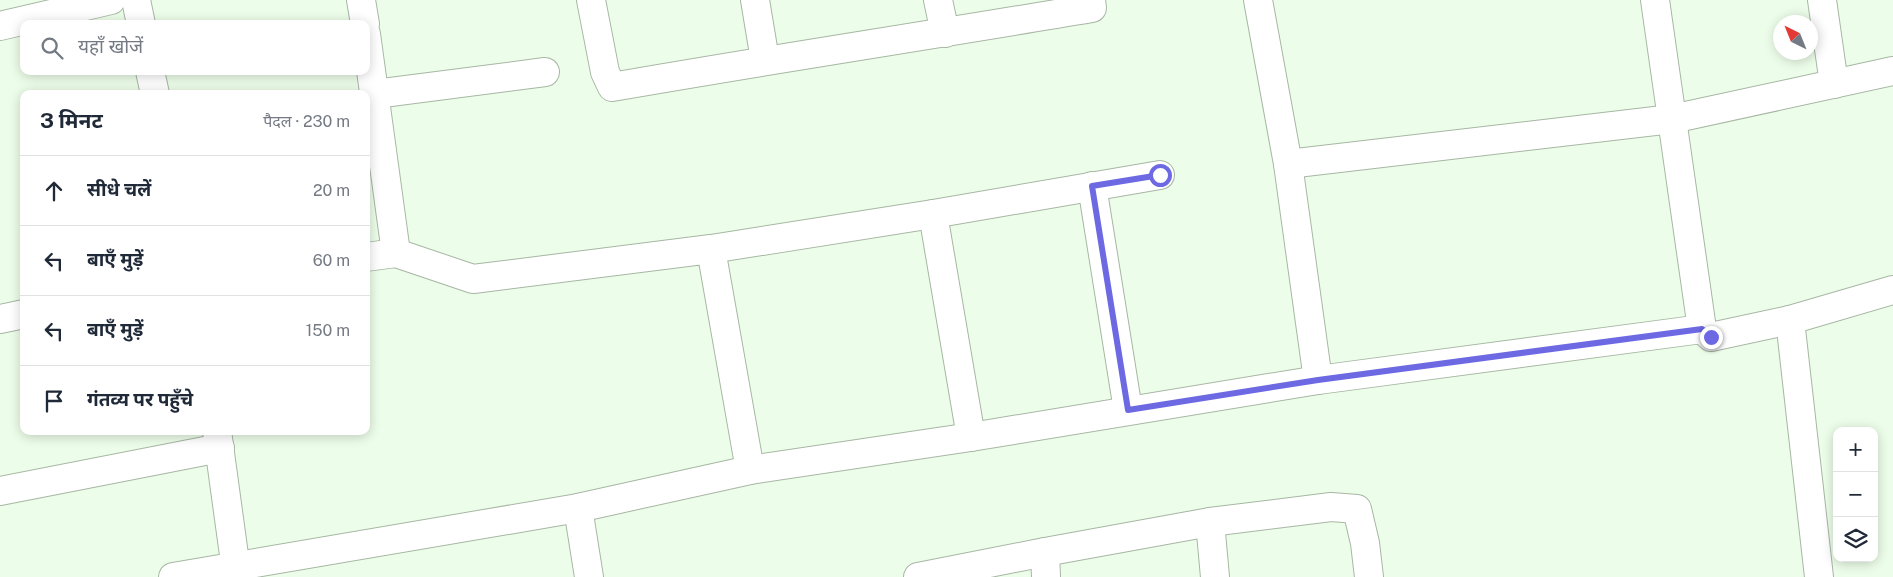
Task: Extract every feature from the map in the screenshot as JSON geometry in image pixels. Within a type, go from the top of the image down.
[{"type":"street","points":[[26,20],[111,0]]},
{"type":"street","points":[[136,0],[140,20]]},
{"type":"street","points":[[361,0],[364,20]]},
{"type":"street","points":[[591,0],[605,72],[612,87],[764,60],[945,33],[1092,8],[1091,0]]},
{"type":"street","points":[[755,0],[764,60]]},
{"type":"street","points":[[938,0],[945,33]]},
{"type":"street","points":[[1258,0],[1288,164],[1318,380]]},
{"type":"street","points":[[1655,0],[1702,329],[1711,337],[1790,320],[1893,290]]},
{"type":"street","points":[[1822,0],[1834,84]]},
{"type":"street","points":[[0,26],[20,21]]},
{"type":"street","points":[[370,61],[396,253]]},
{"type":"street","points":[[1288,164],[1672,119],[1893,71]]},
{"type":"street","points":[[375,94],[545,72]]},
{"type":"street","points":[[151,75],[154,90]]},
{"type":"street","points":[[370,256],[396,253],[472,279],[711,249],[933,214],[1160,175]]},
{"type":"street","points":[[1092,186],[1128,410]]},
{"type":"street","points":[[933,214],[971,437]]},
{"type":"street","points":[[711,249],[750,470]]},
{"type":"street","points":[[0,319],[20,315]]},
{"type":"street","points":[[1790,320],[1819,577]]},
{"type":"street","points":[[173,577],[236,572],[578,508],[750,470],[971,437],[1318,380],[1702,329]]},
{"type":"street","points":[[0,491],[218,439],[236,572]]},
{"type":"street","points":[[918,577],[1045,565],[1210,522],[1331,507],[1357,509],[1365,543],[1369,577]]},
{"type":"street","points":[[578,508],[590,577]]},
{"type":"street","points":[[1210,522],[1215,577]]},
{"type":"route","points":[[1160,175],[1092,186],[1128,410],[1318,380],[1702,329],[1711,337]]}]
